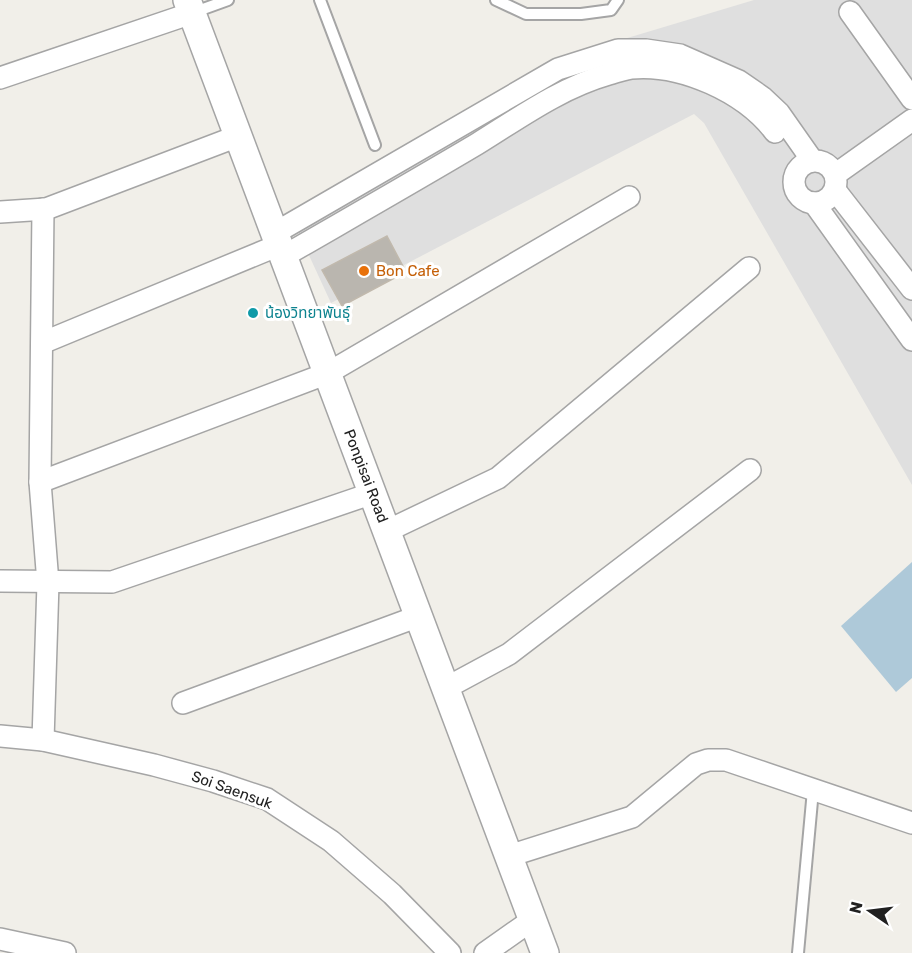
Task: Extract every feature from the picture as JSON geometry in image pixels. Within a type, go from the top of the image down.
[{"type":"street","points":[[0,78],[189,6]]},
{"type":"street","name":"Ponpisai Road","points":[[189,6],[545,953]]},
{"type":"street","points":[[849,12],[912,99]]},
{"type":"street","points":[[279,245],[376,174],[558,69],[618,50],[646,50],[680,55],[738,81],[762,97],[779,113],[807,163]]},
{"type":"street","points":[[42,343],[279,245],[388,196],[552,97],[594,78],[629,68],[654,68],[691,76],[725,89],[766,120],[807,163]]},
{"type":"street","points":[[912,120],[836,182],[826,201],[814,203],[804,200],[796,191],[794,180],[807,163],[823,161],[832,167],[836,182],[912,289]]},
{"type":"street","points":[[0,212],[44,209],[238,136]]},
{"type":"street","points":[[376,174],[388,196]]},
{"type":"street","points":[[40,482],[328,373],[629,197]]},
{"type":"street","points":[[814,203],[912,340]]},
{"type":"street","points":[[43,740],[48,583],[40,482],[44,209]]},
{"type":"street","points":[[387,531],[498,478],[748,268]]},
{"type":"street","points":[[891,309],[912,295]]},
{"type":"street","points":[[446,688],[509,654],[750,470]]},
{"type":"street","points":[[0,581],[112,582],[373,493]]},
{"type":"street","points":[[183,703],[419,616]]},
{"type":"street","name":"Soi Saensuk","points":[[0,736],[43,740],[154,765],[267,799],[331,841],[392,894],[450,953]]},
{"type":"street","points":[[509,856],[632,817],[696,764],[708,760],[726,760],[912,823]]},
{"type":"street","points":[[485,953],[532,920]]},
{"type":"street","points":[[0,939],[64,953]]},
{"type":"lane","points":[[189,6],[228,0]]},
{"type":"lane","points":[[320,0],[375,145]]},
{"type":"lane","points":[[496,0],[526,14],[581,14],[611,10],[618,0]]},
{"type":"lane","points":[[798,953],[813,790]]},
{"type":"shaded area","points":[[754,0],[912,0],[912,485],[704,123],[694,114],[331,303],[295,225],[544,63]]},
{"type":"water","points":[[912,562],[912,678],[896,692],[841,626]]},
{"type":"building","name":"Bon Cafe","points":[[387,236],[406,272],[342,306],[322,270]]},
{"type":"place","name":"Bon Cafe","points":[[364,271]]},
{"type":"place","name":"น้องวิทยาพันธุ์","points":[[253,313]]}]
